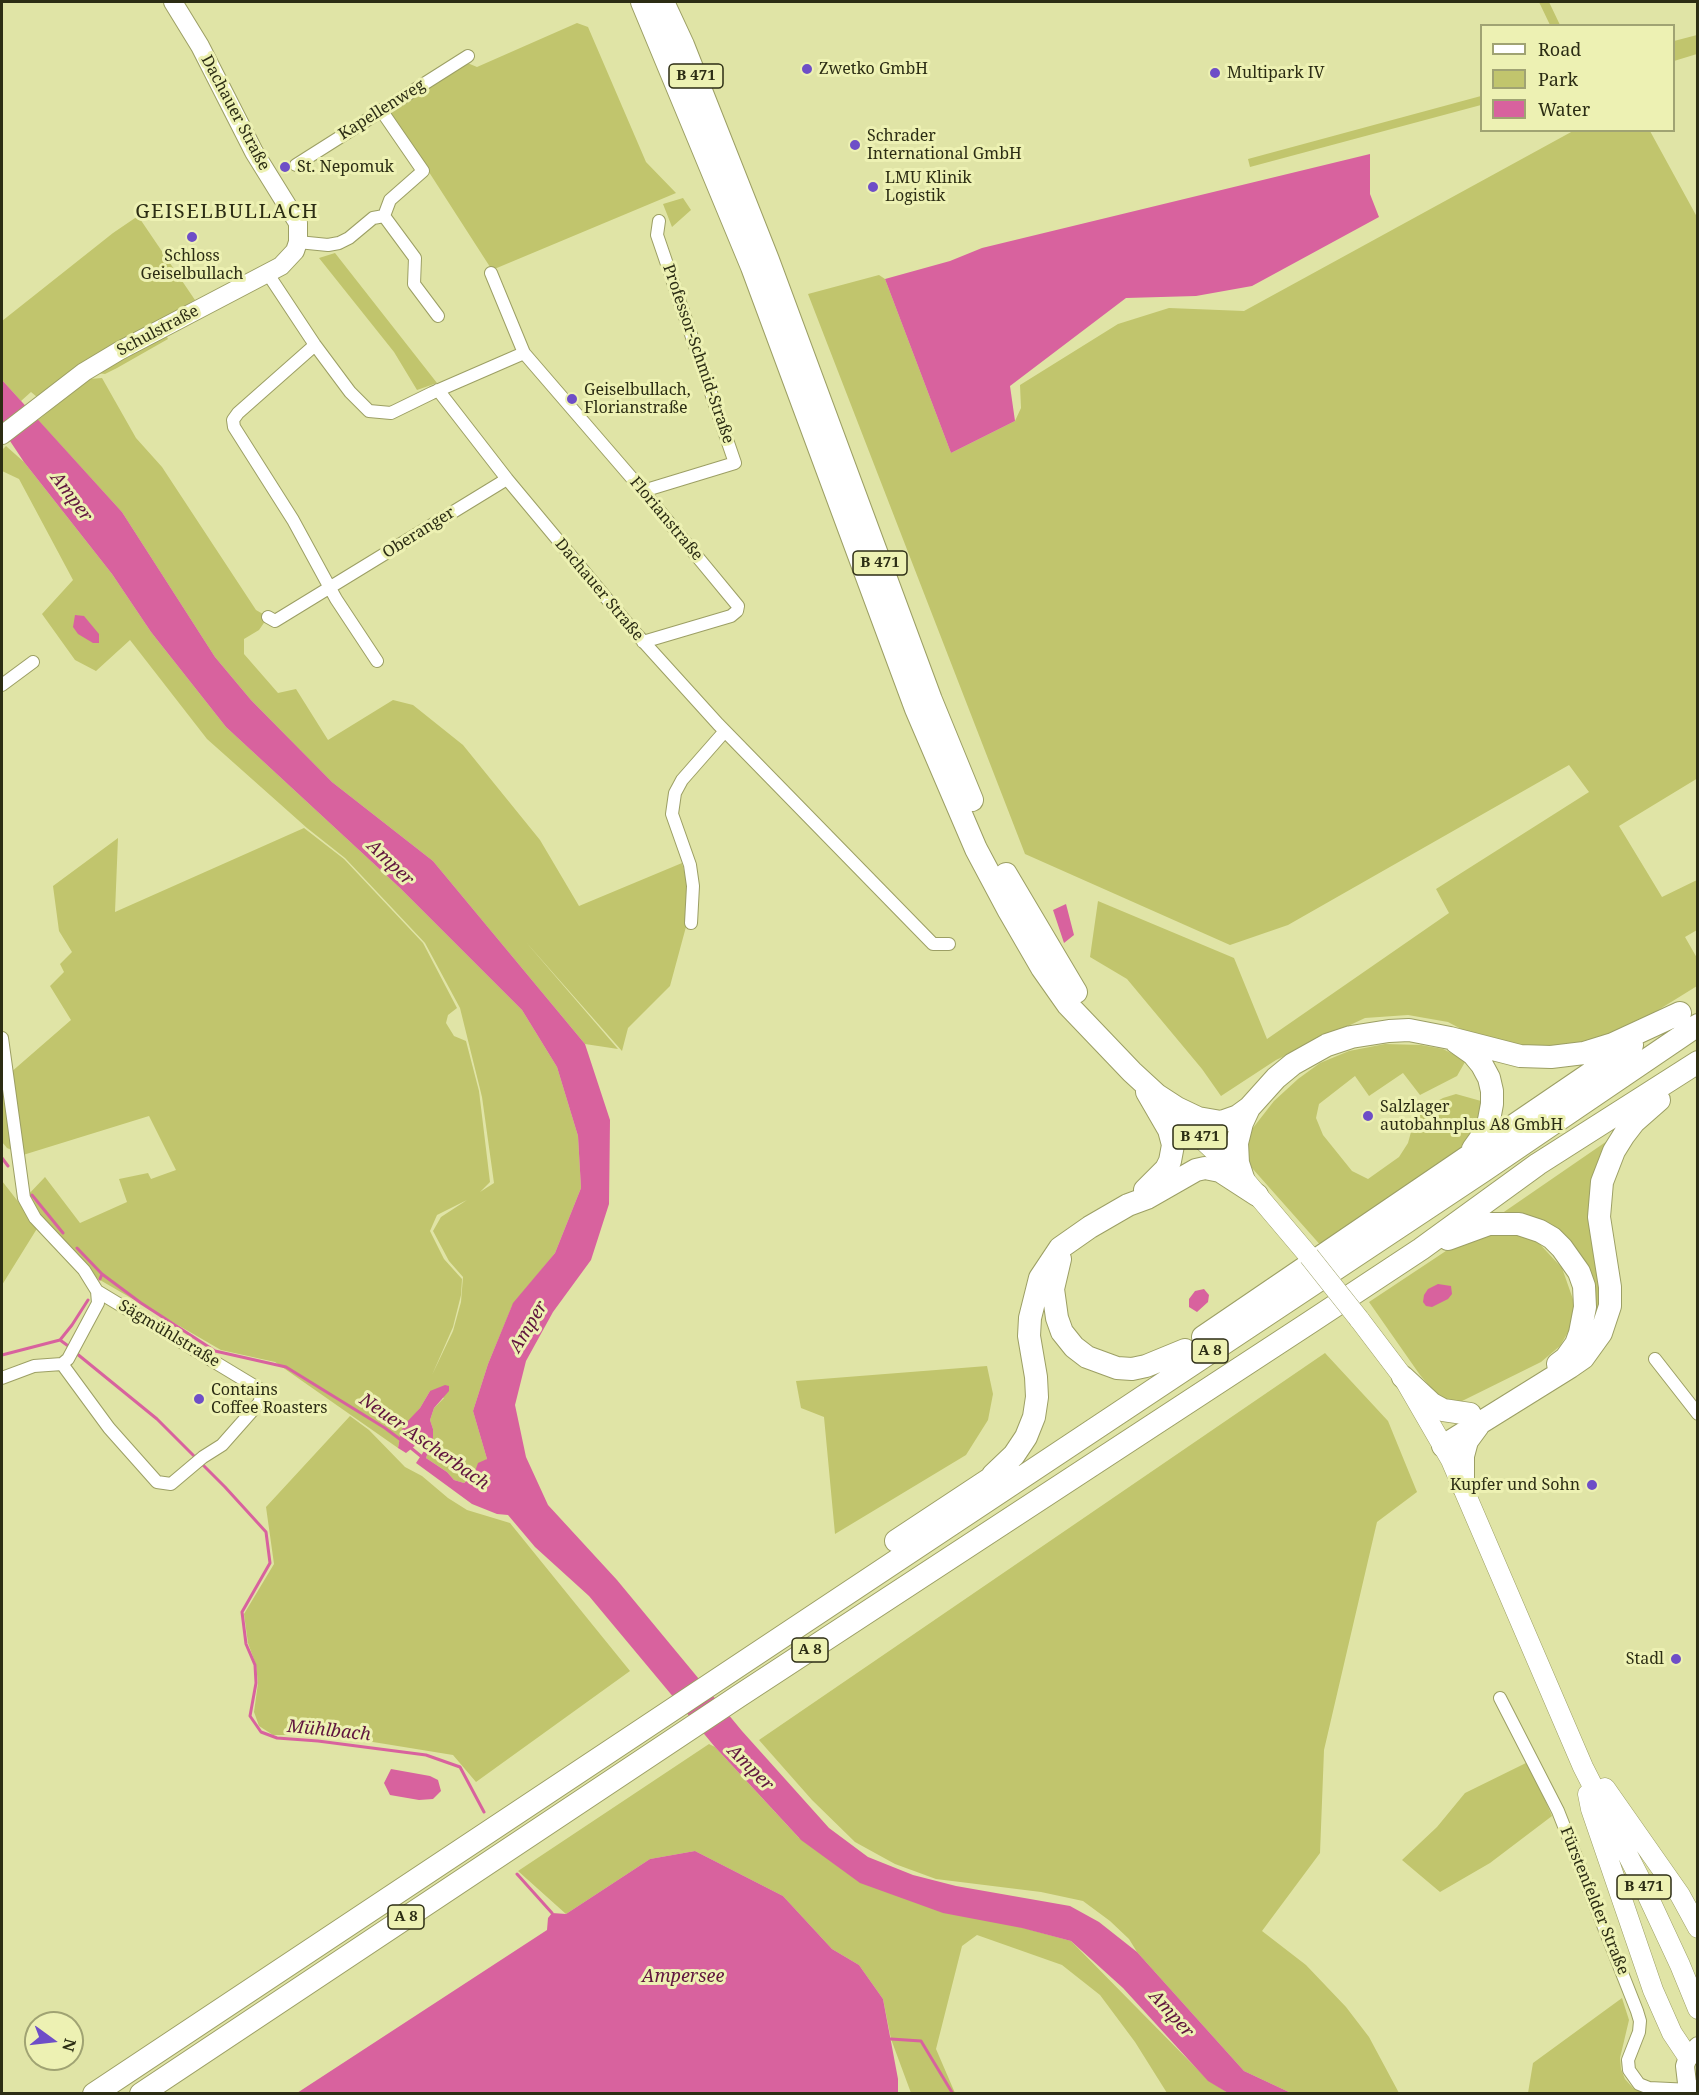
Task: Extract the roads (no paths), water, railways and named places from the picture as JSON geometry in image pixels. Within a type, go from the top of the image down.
[{"type":"highway","name":"B 471","points":[[642,2],[752,267],[916,709],[976,849],[1008,911],[1042,968],[1068,1005],[1157,1095]]},
{"type":"highway","name":"B 471","points":[[663,2],[683,45],[768,260],[931,700],[987,840],[1105,1043]]},
{"type":"highway","points":[[1157,1095],[1198,1118],[1210,1122],[1230,1120],[1249,1108],[1276,1078],[1293,1064],[1334,1042],[1351,1037],[1409,1030],[1520,1056],[1559,1057],[1584,1053],[1613,1044],[1692,1013]]},
{"type":"highway","points":[[718,1672],[867,1561],[1185,1350],[1460,1162],[1692,1013]]},
{"type":"highway","name":"A 8","points":[[94,2094],[654,1721],[718,1672],[1473,1177],[1692,1013]]},
{"type":"highway","points":[[1450,1038],[1464,1047],[1482,1065],[1489,1078],[1492,1091],[1489,1120],[1483,1135],[1460,1162]]},
{"type":"highway","points":[[1440,1440],[1583,1358],[1601,1333],[1610,1306],[1610,1287],[1599,1217],[1599,1200],[1607,1166],[1614,1151],[1634,1122],[1698,1064]]},
{"type":"highway","name":"A 8","points":[[141,2094],[739,1696],[1421,1249],[1538,1164],[1698,1064]]},
{"type":"highway","points":[[1132,1072],[1165,1121],[1173,1145],[1166,1169],[1148,1192]]},
{"type":"highway","points":[[1249,1108],[1237,1143],[1238,1163],[1250,1186]]},
{"type":"highway","points":[[988,1480],[1014,1455],[1026,1437],[1034,1417],[1037,1396],[1029,1336],[1030,1318],[1040,1278],[1049,1261],[1060,1248],[1148,1192],[1196,1170],[1204,1168],[1220,1171],[1250,1186]]},
{"type":"highway","points":[[1421,1249],[1489,1224],[1531,1226],[1552,1238],[1562,1248],[1579,1272],[1584,1286],[1585,1307],[1580,1333],[1566,1358],[1549,1372],[1476,1419],[1463,1456],[1467,1496]]},
{"type":"highway","points":[[1076,1237],[1061,1258],[1056,1270],[1053,1289],[1057,1318],[1062,1332],[1074,1347],[1101,1364],[1132,1369],[1146,1366],[1185,1350]]},
{"type":"highway","points":[[1403,1377],[1432,1404],[1443,1410],[1476,1419]]},
{"type":"main road","name":"B 471","points":[[1157,1095],[1250,1186],[1309,1256],[1403,1377],[1440,1440],[1467,1496],[1583,1767],[1639,1877],[1698,2009]]},
{"type":"main road","points":[[1583,1767],[1606,1789],[1680,1895],[1698,1928]]},
{"type":"main road","points":[[1583,1767],[1591,1809],[1653,1990],[1691,2073]]},
{"type":"street","name":"Dachauer Straße","points":[[173,2],[200,46],[254,152],[298,223],[298,242]]},
{"type":"street","name":"Kapellenweg","points":[[296,165],[468,56]]},
{"type":"street","points":[[381,110],[423,171],[390,200],[384,216]]},
{"type":"street","points":[[298,242],[328,245],[339,243],[349,238],[373,218],[384,216]]},
{"type":"street","points":[[384,216],[415,258],[414,284],[438,316]]},
{"type":"street","name":"Professor-Schmid-Straße","points":[[643,491],[735,464],[657,236],[659,222]]},
{"type":"street","name":"Schulstraße","points":[[2,435],[84,372],[118,351],[268,273],[290,259],[298,242]]},
{"type":"street","points":[[268,273],[315,345],[350,392],[369,411],[391,413],[524,353]]},
{"type":"street","name":"Florianstraße","points":[[491,273],[524,353],[738,606],[737,611],[731,616],[643,642]]},
{"type":"street","points":[[315,345],[238,413],[233,420],[234,427],[292,520],[336,599],[377,661]]},
{"type":"street","name":"Dachauer Straße","points":[[438,390],[507,479],[643,642],[724,731],[933,944],[949,944]]},
{"type":"street","name":"Oberanger","points":[[268,616],[275,621],[507,479]]},
{"type":"street","points":[[2,685],[33,662]]},
{"type":"street","points":[[691,923],[693,886],[690,865],[672,814],[675,793],[682,780],[724,731]]},
{"type":"street","name":"Sägmühlstraße","points":[[2,1038],[24,1197],[35,1218],[84,1270],[97,1291],[98,1303],[65,1362],[109,1428],[157,1482],[171,1485],[199,1461],[222,1446],[260,1401],[261,1390],[97,1291]]},
{"type":"street","points":[[1655,1359],[1698,1414]]},
{"type":"street","points":[[2,1378],[34,1366],[65,1362]]},
{"type":"street","name":"Fürstenfelder Straße","points":[[1500,1698],[1558,1811],[1637,2011],[1640,2022],[1639,2032],[1628,2060],[1629,2070],[1639,2084],[1664,2090],[1691,2073]]},
{"type":"water","points":[[1370,154],[1370,194],[1379,217],[1252,286],[1196,296],[1126,298],[1010,386],[1015,421],[951,453],[885,279],[950,261],[982,248]]},
{"type":"water","name":"Amper","points":[[2,380],[122,512],[215,657],[251,700],[332,782],[433,861],[585,1044],[610,1120],[609,1204],[591,1260],[553,1312],[526,1361],[515,1405],[526,1457],[548,1505],[617,1580],[742,1731],[829,1828],[868,1857],[913,1875],[956,1886],[1070,1906],[1099,1922],[1137,1952],[1244,2071],[1291,2093],[1228,2093],[1208,2081],[1123,1988],[1071,1941],[1022,1928],[943,1913],[860,1883],[801,1840],[715,1747],[589,1596],[535,1547],[508,1515],[497,1514],[472,1504],[416,1463],[424,1451],[422,1445],[416,1445],[406,1453],[398,1448],[401,1431],[406,1423],[420,1408],[430,1391],[445,1385],[449,1386],[449,1391],[434,1408],[430,1420],[433,1439],[426,1458],[447,1472],[454,1480],[464,1483],[474,1474],[478,1463],[487,1459],[473,1411],[488,1364],[513,1303],[555,1253],[581,1188],[578,1136],[557,1067],[522,1010],[400,888],[226,727],[151,632],[112,574],[24,462],[2,429]]},
{"type":"water","points":[[75,615],[84,616],[99,634],[99,643],[93,643],[78,634],[73,627]]},
{"type":"water","points":[[1066,904],[1074,935],[1064,943],[1053,910]]},
{"type":"water","points":[[1438,1284],[1451,1286],[1452,1294],[1448,1299],[1432,1307],[1426,1306],[1423,1302],[1424,1295],[1428,1289]]},
{"type":"water","points":[[1204,1289],[1209,1295],[1208,1302],[1197,1312],[1189,1307],[1189,1299],[1195,1291]]},
{"type":"water","points":[[391,1769],[430,1776],[438,1780],[441,1791],[433,1799],[419,1800],[390,1795],[384,1783]]},
{"type":"water","name":"Ampersee","points":[[695,1851],[783,1896],[832,1949],[859,1965],[883,1999],[898,2079],[898,2093],[297,2093],[547,1930],[548,1918],[552,1913],[566,1914],[650,1859]]},
{"type":"waterway","points":[[2,1158],[8,1166]]},
{"type":"waterway","points":[[32,1195],[63,1233]]},
{"type":"waterway","points":[[77,1248],[102,1274]]},
{"type":"waterway","name":"Neuer Ascherbach","points":[[100,1279],[102,1274],[141,1303],[215,1351],[286,1367],[401,1440]]},
{"type":"waterway","name":"Neuer Ascherbach","points":[[2,1355],[60,1340],[88,1300]]},
{"type":"waterway","points":[[60,1340],[71,1348]]},
{"type":"waterway","points":[[76,1353],[157,1419],[197,1459]]},
{"type":"waterway","name":"Neuer Ascherbach","points":[[411,1448],[422,1457]]},
{"type":"waterway","name":"Mühlbach","points":[[202,1464],[266,1532],[270,1563],[242,1612],[246,1644],[255,1665],[256,1683],[250,1716],[261,1732],[277,1738],[426,1755],[460,1767],[484,1812]]},
{"type":"waterway","name":"Mühlbach","points":[[517,1874],[552,1913]]},
{"type":"waterway","name":"Mühlbach","points":[[891,2039],[921,2041],[953,2094]]},
{"type":"place","name":"Zwetko GmbH","points":[[807,69]]},
{"type":"place","name":"Multipark IV","points":[[1215,73]]},
{"type":"place","name":"Schrader International GmbH","points":[[855,145]]},
{"type":"place","name":"St. Nepomuk","points":[[285,167]]},
{"type":"place","name":"LMU Klinik Logistik","points":[[873,187]]},
{"type":"place","name":"Schloss Geiselbullach","points":[[192,237]]},
{"type":"place","name":"Geiselbullach, Florianstraße","points":[[572,399]]},
{"type":"place","name":"Salzlager autobahnplus A8 GmbH","points":[[1368,1116]]},
{"type":"place","name":"Contains Coffee Roasters","points":[[199,1399]]},
{"type":"place","name":"Kupfer und Sohn","points":[[1592,1485]]},
{"type":"place","name":"Stadl","points":[[1676,1659]]},
{"type":"district","name":"GEISELBULLACH","points":[[227,212]]}]
